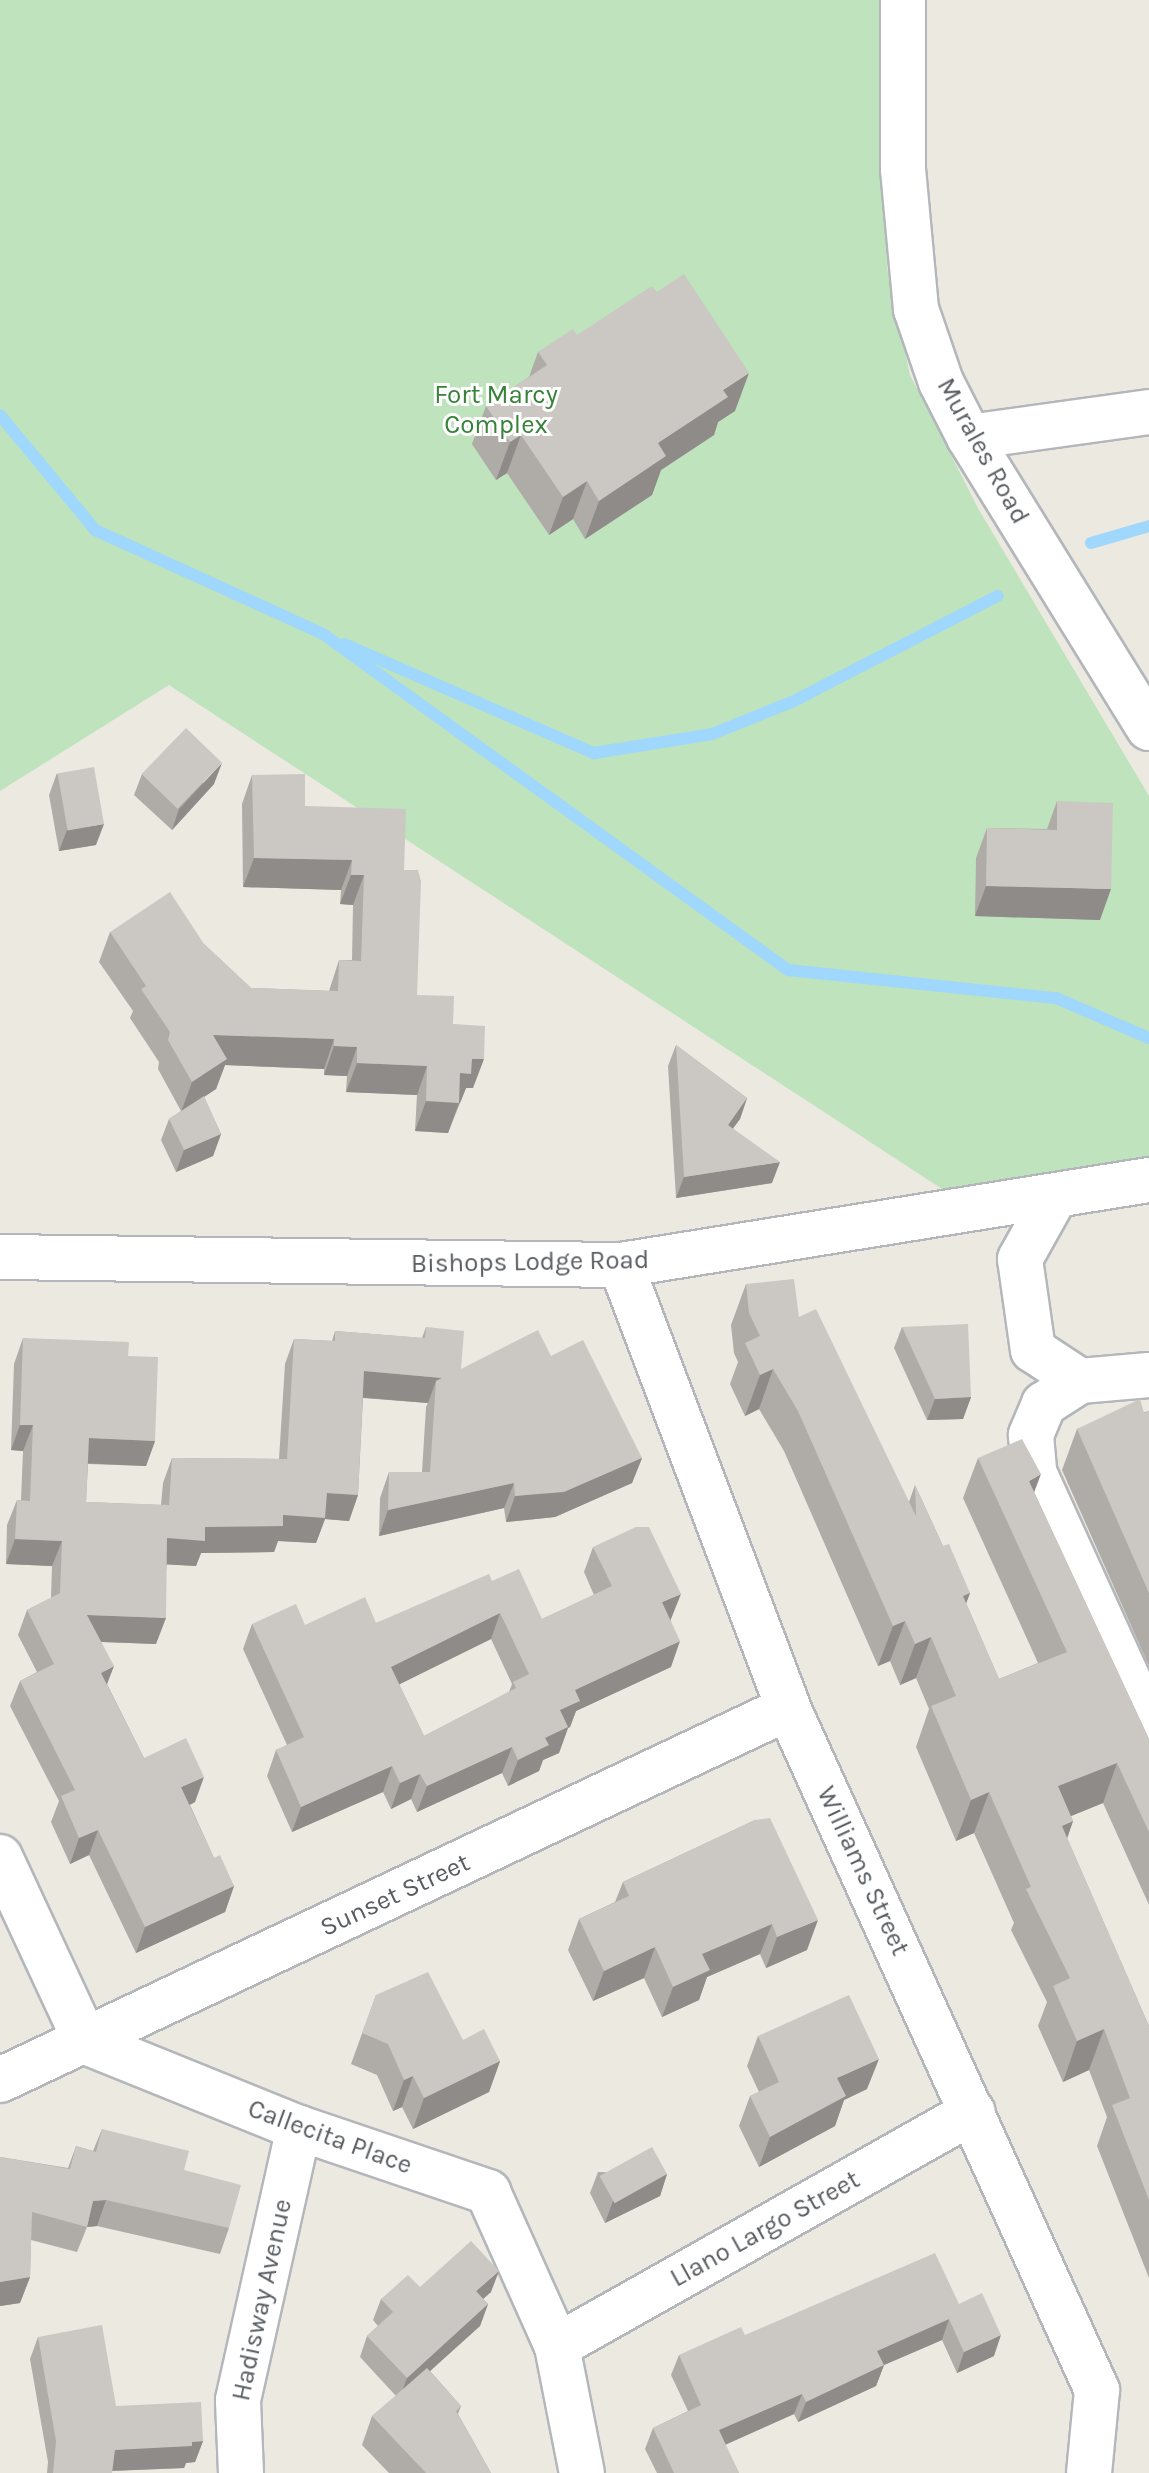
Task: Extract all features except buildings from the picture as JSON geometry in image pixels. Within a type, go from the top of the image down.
[{"type":"street","name":"Murales Road","points":[[903,0],[903,169],[916,309],[941,382],[969,437],[1149,728]]},
{"type":"street","points":[[969,437],[1149,412]]},
{"type":"street","name":"Bishops Lodge Road","points":[[0,1257],[621,1265],[1054,1198],[1149,1180]]},
{"type":"street","points":[[1054,1198],[1020,1259],[1033,1350],[1080,1381]]},
{"type":"street","name":"Williams Street","points":[[621,1265],[788,1708],[1097,2390],[1089,2473]]},
{"type":"street","points":[[1149,1375],[1080,1381],[1044,1404],[1031,1435],[1034,1472],[1149,1725]]},
{"type":"street","name":"Sunset Street","points":[[0,2080],[788,1708]]},
{"type":"street","points":[[0,1857],[86,2042]]},
{"type":"street","name":"Callecita Place","points":[[86,2042],[299,2128],[488,2192],[557,2346],[582,2473]]},
{"type":"street","name":"Llano Largo Street","points":[[557,2346],[973,2112]]},
{"type":"street","name":"Hadisway Avenue","points":[[241,2473],[238,2400],[299,2128]]},
{"type":"green space","name":"Fort Marcy Complex","points":[[0,0],[879,0],[887,267],[910,375],[979,510],[1149,796],[1149,1162],[962,1202],[169,685],[0,791]]},
{"type":"waterway","points":[[0,415],[95,530],[323,634],[788,970],[1056,998],[1149,1038]]},
{"type":"waterway","points":[[1091,543],[1149,526]]},
{"type":"waterway","points":[[344,644],[594,753],[712,734],[794,701],[997,596]]}]
